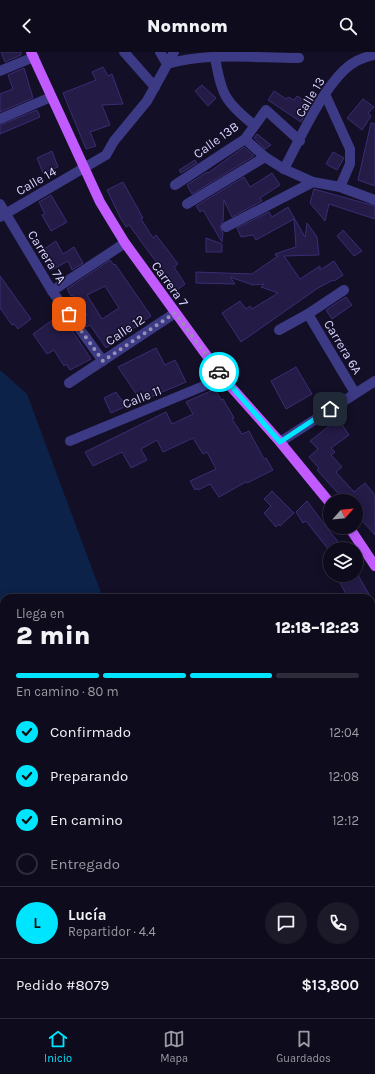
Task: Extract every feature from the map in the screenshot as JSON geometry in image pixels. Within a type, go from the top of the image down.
[{"type":"main road","name":"Carrera 7","points":[[33,55],[100,202],[125,243],[223,378],[280,442],[323,494]]},
{"type":"main road","points":[[354,534],[375,566]]},
{"type":"street","points":[[124,52],[155,87]]},
{"type":"street","points":[[160,52],[167,64],[183,59],[215,57],[299,58]]},
{"type":"street","name":"Calle 14","points":[[2,215],[106,155],[114,141],[147,101],[174,52]]},
{"type":"street","name":"Calle 13","points":[[284,169],[325,94],[336,79],[354,62],[375,54]]},
{"type":"street","points":[[0,71],[33,55]]},
{"type":"street","points":[[215,57],[219,84],[229,102],[233,108],[254,125]]},
{"type":"street","points":[[325,94],[350,149],[350,164],[340,188]]},
{"type":"street","points":[[0,119],[51,97]]},
{"type":"street","name":"Calle 13B","points":[[175,185],[245,139],[266,110],[300,141]]},
{"type":"street","points":[[245,139],[265,157],[284,169],[313,182],[340,188],[375,200]]},
{"type":"street","points":[[187,204],[265,157]]},
{"type":"street","points":[[226,228],[313,182]]},
{"type":"street","name":"Carrera 7A","points":[[0,204],[2,215],[52,291],[103,361]]},
{"type":"street","points":[[52,291],[125,243]]},
{"type":"street","points":[[279,330],[308,314],[344,290]]},
{"type":"street","name":"Calle 12","points":[[69,383],[175,313]]},
{"type":"street","name":"Carrera 6A","points":[[308,314],[355,393]]},
{"type":"street","name":"Calle 11","points":[[70,440],[223,378]]},
{"type":"street","points":[[280,442],[375,381]]},
{"type":"water","points":[[0,370],[27,394],[102,594],[0,594]]},
{"type":"building","points":[[1,52],[21,52],[21,55],[5,62]]},
{"type":"building","points":[[103,67],[108,76],[112,74],[123,104],[102,105],[110,125],[90,132],[96,146],[86,149],[63,93],[96,80],[92,72]]},
{"type":"building","points":[[24,68],[33,98],[0,112],[0,94],[13,89],[8,75]]},
{"type":"building","points":[[202,85],[216,98],[208,106],[195,91]]},
{"type":"building","points":[[274,91],[286,99],[288,97],[294,100],[297,96],[311,104],[301,122],[268,100]]},
{"type":"building","points":[[363,99],[374,107],[368,113],[371,116],[362,130],[347,118]]},
{"type":"building","points":[[37,110],[40,117],[0,134],[0,125]]},
{"type":"building","points":[[371,123],[375,124],[375,186],[358,180]]},
{"type":"building","points":[[257,134],[271,145],[265,149],[254,138]]},
{"type":"building","points":[[244,147],[254,156],[192,194],[187,185],[207,172],[208,173]]},
{"type":"building","points":[[52,151],[58,167],[43,173],[37,158]]},
{"type":"building","points":[[333,152],[344,158],[337,170],[326,164]]},
{"type":"building","points":[[195,160],[197,163],[181,173],[179,170]]},
{"type":"building","points":[[272,173],[280,185],[260,198],[262,201],[232,217],[224,200],[223,221],[220,227],[223,233],[222,242],[203,210],[200,212],[196,206],[244,177],[250,187]]},
{"type":"building","points":[[123,182],[143,218],[141,219],[153,238],[156,235],[178,264],[174,267],[185,284],[177,290],[129,225],[126,227],[120,217],[107,190]]},
{"type":"building","points":[[314,189],[375,206],[375,219],[329,204],[325,221],[310,203]]},
{"type":"building","points":[[51,195],[67,222],[51,231],[42,215],[45,214],[39,202]]},
{"type":"building","points":[[288,207],[305,237],[307,223],[317,237],[319,255],[284,256],[300,279],[320,266],[320,270],[334,261],[343,275],[318,288],[241,342],[222,313],[240,301],[246,309],[250,306],[252,309],[278,293],[261,287],[264,284],[253,285],[230,277],[235,284],[196,283],[196,272],[252,274],[278,256],[275,254],[296,247],[294,219],[256,240],[253,235],[241,237],[237,228],[269,212],[272,217]]},
{"type":"building","points":[[343,230],[362,251],[354,256],[337,236]]},
{"type":"building","points":[[206,238],[222,244],[222,252],[206,252]]},
{"type":"building","points":[[56,241],[63,254],[74,247],[83,263],[72,270],[68,261],[50,271],[40,252]]},
{"type":"building","points":[[110,260],[114,265],[115,264],[151,316],[106,348],[90,325],[86,327],[80,319],[87,315],[67,289]],"holes":[[[105,286],[119,308],[102,319],[87,295]]]},
{"type":"building","points":[[0,276],[31,319],[18,329],[14,324],[12,325],[0,308]]},
{"type":"building","points":[[346,297],[352,305],[332,319],[326,310]]},
{"type":"building","points":[[59,311],[91,359],[70,370],[66,364],[64,366],[54,350],[47,354],[33,334],[55,318],[53,316]]},
{"type":"building","points":[[156,348],[165,365],[175,360],[186,382],[141,401],[118,367]]},
{"type":"building","points":[[296,367],[312,394],[286,409],[271,381]]},
{"type":"building","points":[[215,389],[221,400],[223,399],[234,418],[232,419],[242,434],[249,431],[264,459],[266,458],[273,470],[247,483],[246,482],[219,497],[210,484],[195,490],[190,481],[216,469],[207,452],[203,454],[193,438],[163,452],[157,440],[141,449],[147,460],[131,468],[122,452],[93,466],[85,452],[166,412],[172,424],[193,414],[186,402]]},
{"type":"building","points":[[116,392],[126,406],[111,413],[104,398]]},
{"type":"building","points":[[335,414],[349,435],[331,448],[335,452],[331,455],[342,467],[336,472],[354,492],[365,483],[375,495],[375,535],[363,522],[363,494],[339,494],[317,470],[319,468],[309,457],[318,449],[310,441],[329,426],[326,420]]},
{"type":"building","points":[[272,491],[294,513],[280,526],[279,524],[276,527],[264,513],[271,506],[264,499]]},
{"type":"building","points":[[307,501],[323,523],[323,534],[332,534],[338,542],[323,543],[306,521],[303,523],[296,512]]},
{"type":"building","points":[[340,582],[362,582],[369,594],[346,594]]},
{"type":"way so far","points":[[69,314],[103,361],[175,313],[219,372]]},
{"type":"route","points":[[219,372],[280,442],[330,409]]}]
